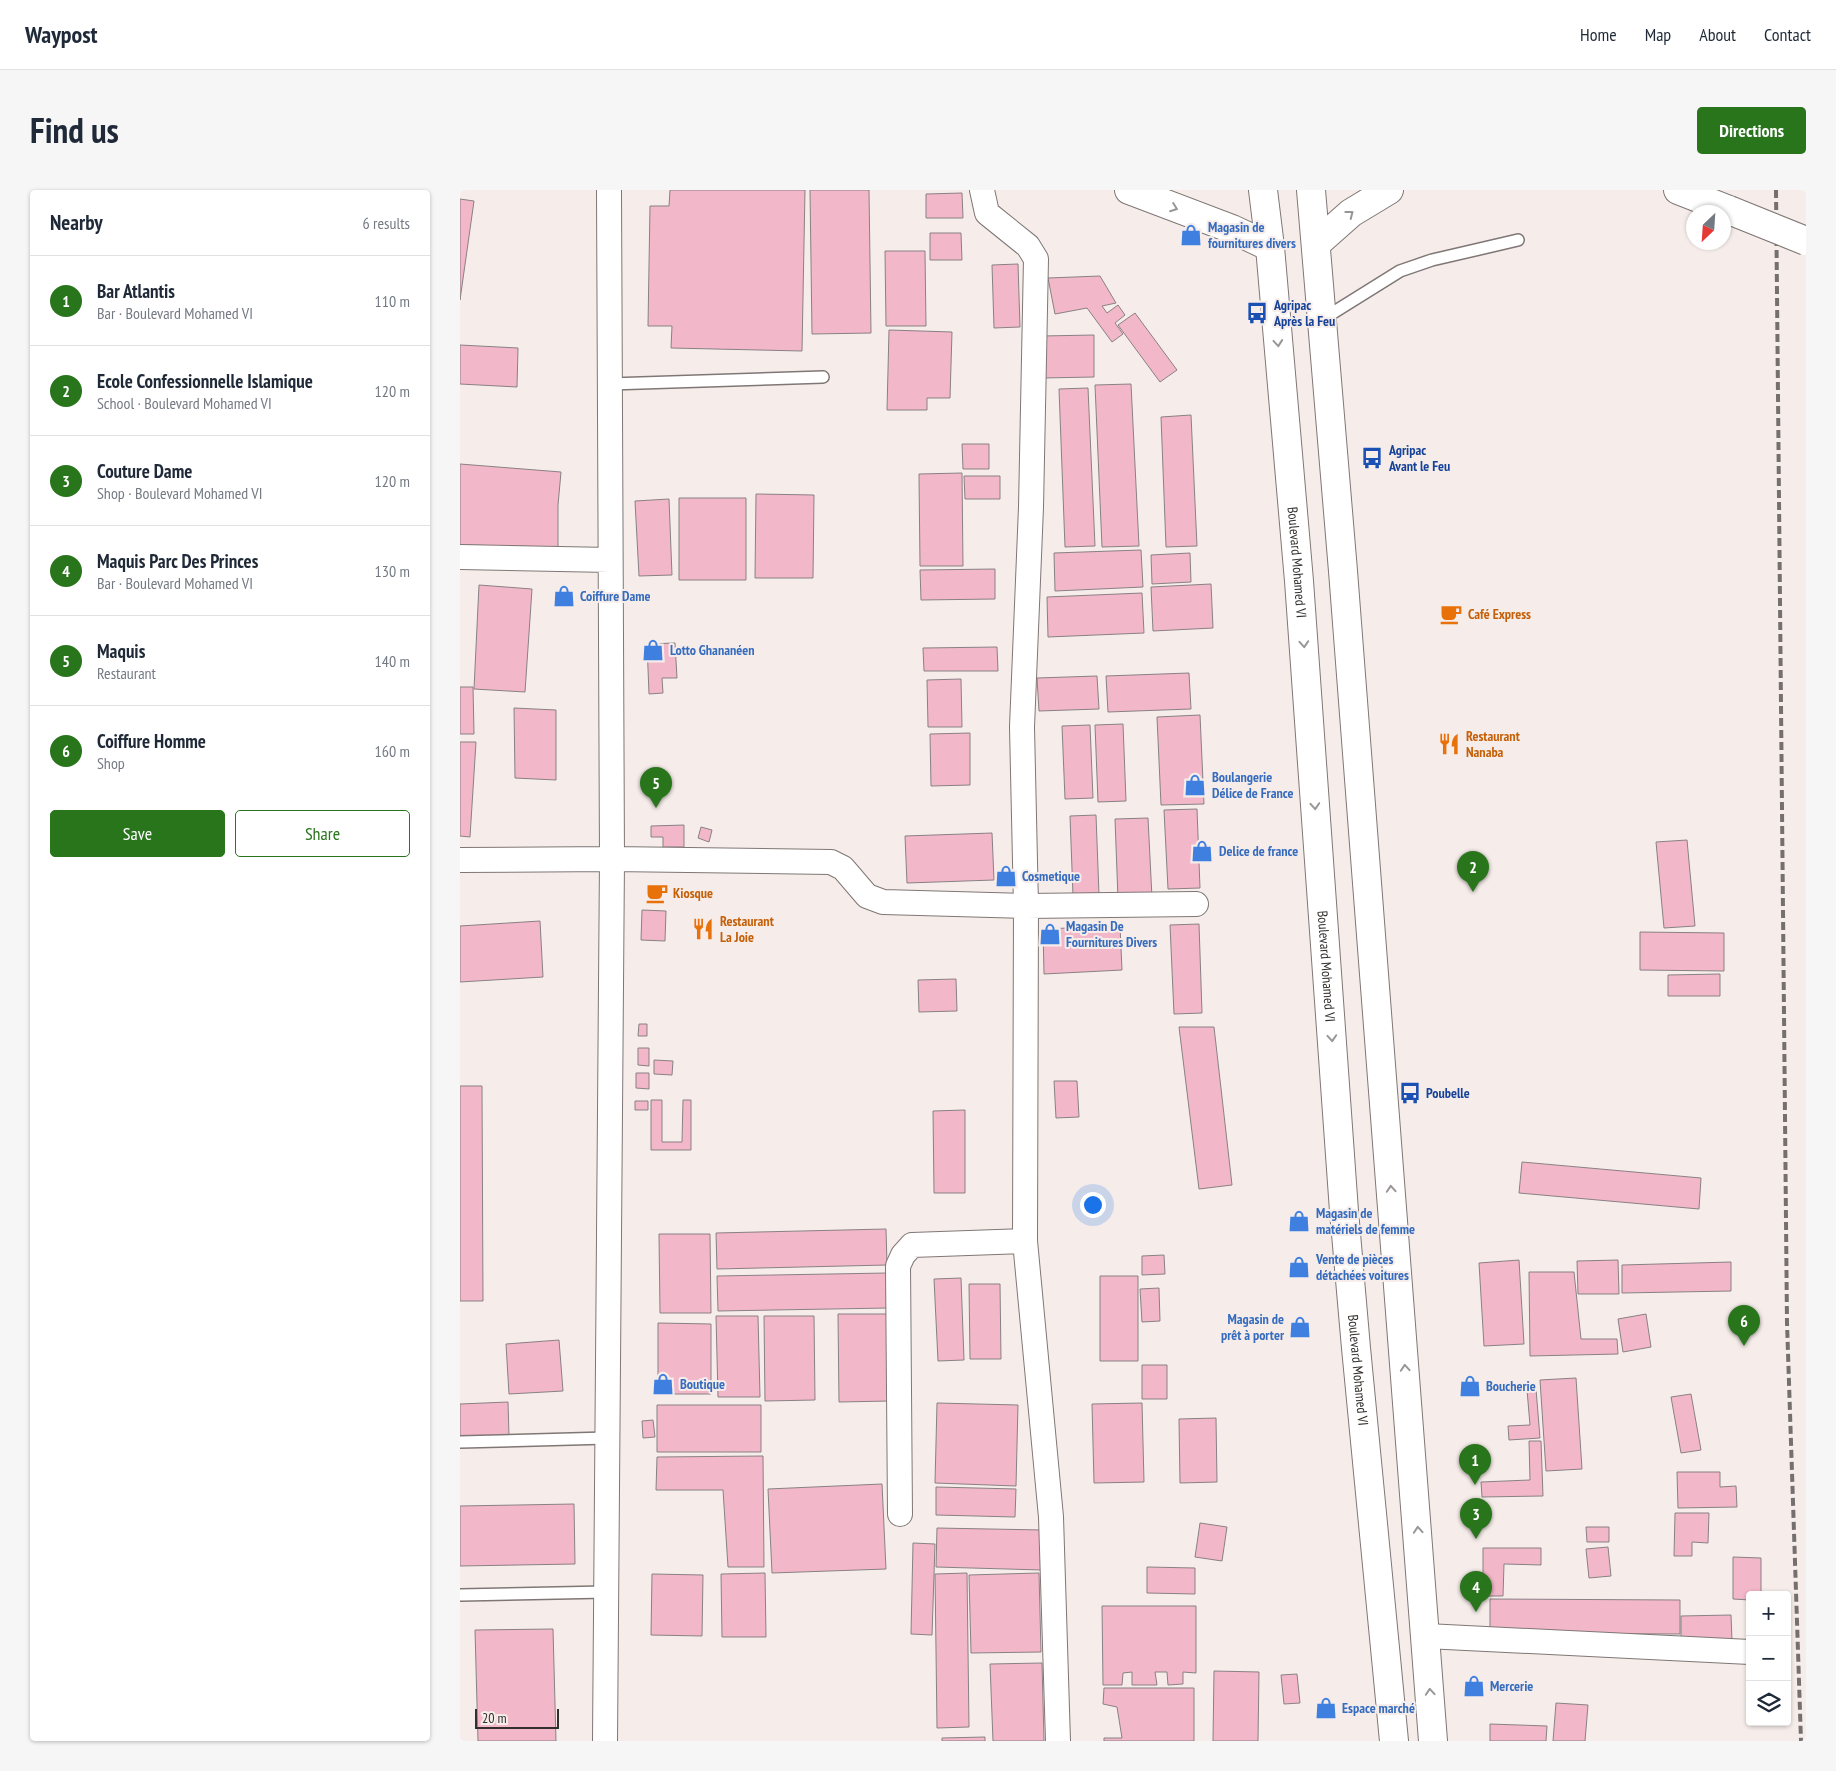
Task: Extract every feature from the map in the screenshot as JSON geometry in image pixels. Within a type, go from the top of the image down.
[{"type":"main road","points":[[1129,190],[1232,228],[1270,247]]},
{"type":"main road","name":"Boulevard Mohamed VI","points":[[1262,190],[1270,247],[1299,581],[1344,1212],[1394,1741]]},
{"type":"main road","points":[[1311,190],[1323,319],[1433,1741]]},
{"type":"main road","points":[[1316,244],[1351,213],[1388,190]]},
{"type":"main road","points":[[1678,190],[1806,240]]},
{"type":"street","points":[[605,1741],[612,859],[609,190]]},
{"type":"street","points":[[982,190],[987,213],[1028,246],[1036,259],[1031,507],[1022,727],[1026,906],[1025,1241],[1051,1517],[1058,1741]]},
{"type":"street","points":[[460,558],[610,560]]},
{"type":"street","points":[[460,860],[612,859],[830,862],[843,868],[867,896],[883,902],[1026,906],[1196,904]]},
{"type":"street","points":[[900,1514],[898,1266],[912,1245],[1025,1241]]},
{"type":"street","points":[[1426,1636],[1746,1652]]},
{"type":"lane","points":[[1323,319],[1400,271],[1432,260],[1518,240]]},
{"type":"lane","points":[[610,384],[823,377]]},
{"type":"lane","points":[[460,1442],[607,1438]]},
{"type":"lane","points":[[460,1595],[606,1592]]},
{"type":"building","points":[[670,190],[805,190],[802,351],[671,348],[672,326],[648,326],[650,206],[669,206]]},
{"type":"building","points":[[810,190],[869,190],[871,333],[812,334]]},
{"type":"building","points":[[962,193],[963,218],[926,218],[926,194]]},
{"type":"building","points":[[460,199],[474,201],[460,300]]},
{"type":"building","points":[[930,233],[961,233],[962,260],[930,260]]},
{"type":"building","points":[[885,251],[925,251],[926,326],[886,326]]},
{"type":"building","points":[[1018,264],[1020,327],[994,328],[992,265]]},
{"type":"building","points":[[1100,276],[1116,303],[1102,306],[1107,313],[1118,305],[1125,315],[1115,323],[1123,334],[1112,342],[1087,308],[1055,314],[1048,278]]},
{"type":"building","points":[[1135,313],[1177,370],[1160,382],[1118,325]]},
{"type":"building","points":[[889,330],[952,332],[950,398],[927,398],[927,410],[887,410]]},
{"type":"building","points":[[1094,335],[1094,377],[1043,378],[1042,336]]},
{"type":"building","points":[[460,345],[518,348],[517,387],[460,384]]},
{"type":"building","points":[[1131,384],[1139,546],[1102,547],[1095,385]]},
{"type":"building","points":[[1088,388],[1095,546],[1065,547],[1059,389]]},
{"type":"building","points":[[1191,415],[1197,546],[1166,547],[1161,417]]},
{"type":"building","points":[[962,444],[989,444],[989,469],[963,469]]},
{"type":"building","points":[[460,464],[561,472],[558,505],[558,547],[460,545]]},
{"type":"building","points":[[962,473],[963,566],[920,566],[919,474]]},
{"type":"building","points":[[964,476],[1000,476],[1000,499],[965,499]]},
{"type":"building","points":[[756,494],[814,495],[813,578],[755,578]]},
{"type":"building","points":[[679,498],[746,498],[746,580],[679,580]]},
{"type":"building","points":[[669,499],[672,575],[639,576],[635,501]]},
{"type":"building","points":[[1141,550],[1143,587],[1055,591],[1054,553]]},
{"type":"building","points":[[1190,553],[1191,582],[1152,584],[1151,555]]},
{"type":"building","points":[[995,569],[995,599],[921,600],[920,570]]},
{"type":"building","points":[[1211,584],[1213,628],[1153,631],[1151,587]]},
{"type":"building","points":[[479,585],[532,589],[525,692],[474,689]]},
{"type":"building","points":[[1142,593],[1144,633],[1048,637],[1047,597]]},
{"type":"building","points":[[675,643],[677,678],[662,678],[663,693],[649,694],[647,644]]},
{"type":"building","points":[[997,647],[998,671],[924,671],[923,648]]},
{"type":"building","points":[[1189,673],[1191,709],[1108,712],[1106,676]]},
{"type":"building","points":[[1097,676],[1099,709],[1039,711],[1037,678]]},
{"type":"building","points":[[961,679],[962,727],[928,727],[927,680]]},
{"type":"building","points":[[460,687],[473,687],[474,734],[460,734]]},
{"type":"building","points":[[514,708],[556,710],[556,780],[515,778]]},
{"type":"building","points":[[1200,715],[1204,804],[1161,805],[1157,717]]},
{"type":"building","points":[[1123,724],[1126,801],[1098,802],[1095,725]]},
{"type":"building","points":[[1090,725],[1093,798],[1065,799],[1062,726]]},
{"type":"building","points":[[970,733],[970,785],[931,786],[930,734]]},
{"type":"building","points":[[460,742],[476,742],[470,837],[460,836]]},
{"type":"building","points":[[1197,809],[1200,888],[1168,889],[1164,810]]},
{"type":"building","points":[[1096,815],[1099,895],[1073,896],[1070,816]]},
{"type":"building","points":[[1148,818],[1152,898],[1118,899],[1115,819]]},
{"type":"building","points":[[684,825],[684,847],[663,847],[663,837],[651,837],[651,826]]},
{"type":"building","points":[[701,827],[712,830],[709,842],[698,838]]},
{"type":"building","points":[[992,833],[994,880],[907,883],[905,836]]},
{"type":"building","points":[[1687,840],[1695,926],[1664,928],[1656,842]]},
{"type":"building","points":[[642,910],[666,911],[665,941],[641,940]]},
{"type":"building","points":[[540,921],[543,977],[460,982],[460,926]]},
{"type":"building","points":[[1199,924],[1202,1013],[1174,1014],[1170,925]]},
{"type":"building","points":[[1120,926],[1122,970],[1044,974],[1043,929]]},
{"type":"building","points":[[1640,932],[1724,933],[1724,971],[1640,970]]},
{"type":"building","points":[[1720,974],[1720,996],[1668,996],[1668,975]]},
{"type":"building","points":[[956,979],[957,1011],[919,1012],[918,980]]},
{"type":"building","points":[[639,1024],[647,1024],[647,1036],[638,1036]]},
{"type":"building","points":[[1179,1027],[1214,1027],[1232,1185],[1199,1189]]},
{"type":"building","points":[[638,1048],[649,1048],[649,1066],[638,1065]]},
{"type":"building","points":[[654,1060],[673,1061],[672,1075],[654,1074]]},
{"type":"building","points":[[636,1073],[649,1073],[649,1089],[636,1088]]},
{"type":"building","points":[[1054,1081],[1077,1081],[1079,1117],[1056,1118]]},
{"type":"building","points":[[460,1086],[482,1086],[483,1301],[460,1301]]},
{"type":"building","points":[[651,1100],[662,1100],[662,1142],[682,1142],[683,1100],[691,1100],[691,1150],[651,1150]]},
{"type":"building","points":[[635,1101],[648,1101],[648,1110],[635,1110]]},
{"type":"building","points":[[965,1110],[965,1193],[934,1193],[933,1111]]},
{"type":"building","points":[[1522,1162],[1701,1178],[1699,1209],[1519,1193]]},
{"type":"building","points":[[886,1229],[887,1265],[717,1269],[716,1233]]},
{"type":"building","points":[[659,1234],[710,1234],[711,1313],[660,1313]]},
{"type":"building","points":[[1164,1255],[1165,1274],[1142,1275],[1142,1256]]},
{"type":"building","points":[[1519,1260],[1524,1344],[1484,1346],[1479,1263]]},
{"type":"building","points":[[1618,1260],[1619,1294],[1578,1294],[1577,1261]]},
{"type":"building","points":[[1731,1262],[1731,1291],[1622,1293],[1622,1265]]},
{"type":"building","points":[[1529,1272],[1574,1272],[1581,1339],[1617,1339],[1618,1354],[1530,1356]]},
{"type":"building","points":[[887,1273],[888,1308],[718,1311],[717,1276]]},
{"type":"building","points":[[1100,1276],[1138,1276],[1138,1361],[1100,1361]]},
{"type":"building","points":[[961,1278],[964,1360],[938,1361],[934,1279]]},
{"type":"building","points":[[969,1284],[1000,1284],[1001,1359],[970,1359]]},
{"type":"building","points":[[1159,1288],[1160,1321],[1142,1322],[1140,1289]]},
{"type":"building","points":[[838,1314],[889,1314],[890,1401],[839,1402]]},
{"type":"building","points":[[1646,1314],[1651,1347],[1623,1352],[1618,1319]]},
{"type":"building","points":[[716,1316],[758,1316],[760,1397],[718,1397]]},
{"type":"building","points":[[764,1316],[814,1316],[815,1400],[765,1401]]},
{"type":"building","points":[[658,1323],[711,1324],[711,1394],[658,1394]]},
{"type":"building","points":[[559,1340],[563,1391],[509,1394],[506,1344]]},
{"type":"building","points":[[1142,1365],[1167,1365],[1167,1399],[1142,1399]]},
{"type":"building","points":[[1576,1378],[1582,1469],[1546,1471],[1540,1380]]},
{"type":"building","points":[[1536,1389],[1540,1438],[1509,1440],[1508,1426],[1530,1425],[1527,1390]]},
{"type":"building","points":[[1691,1394],[1701,1450],[1681,1453],[1671,1397]]},
{"type":"building","points":[[508,1402],[509,1436],[460,1439],[460,1404]]},
{"type":"building","points":[[937,1403],[1018,1405],[1016,1486],[935,1483]]},
{"type":"building","points":[[1142,1403],[1144,1482],[1094,1483],[1092,1404]]},
{"type":"building","points":[[657,1405],[761,1405],[761,1452],[657,1452]]},
{"type":"building","points":[[1216,1418],[1217,1482],[1180,1483],[1179,1419]]},
{"type":"building","points":[[653,1420],[655,1437],[643,1438],[642,1421]]},
{"type":"building","points":[[1529,1441],[1541,1441],[1543,1496],[1482,1497],[1481,1482],[1530,1480]]},
{"type":"building","points":[[763,1456],[764,1567],[728,1567],[723,1490],[656,1490],[657,1457]]},
{"type":"building","points":[[1677,1472],[1720,1472],[1720,1487],[1736,1486],[1737,1507],[1678,1508]]},
{"type":"building","points":[[882,1484],[886,1569],[772,1573],[768,1489]]},
{"type":"building","points":[[936,1487],[1016,1489],[1015,1517],[936,1515]]},
{"type":"building","points":[[574,1504],[575,1564],[460,1566],[460,1506]]},
{"type":"building","points":[[1675,1513],[1709,1513],[1708,1543],[1692,1542],[1692,1556],[1674,1556]]},
{"type":"building","points":[[1200,1523],[1227,1527],[1222,1561],[1195,1557]]},
{"type":"building","points":[[1586,1527],[1609,1527],[1609,1542],[1587,1542]]},
{"type":"building","points":[[937,1528],[1043,1530],[1042,1570],[936,1567]]},
{"type":"building","points":[[913,1543],[935,1544],[932,1635],[911,1634]]},
{"type":"building","points":[[1608,1547],[1611,1576],[1589,1578],[1586,1549]]},
{"type":"building","points":[[1483,1548],[1541,1548],[1541,1565],[1504,1564],[1503,1596],[1483,1596]]},
{"type":"building","points":[[1733,1557],[1761,1558],[1761,1591],[1746,1591],[1746,1600],[1733,1599]]},
{"type":"building","points":[[1147,1567],[1195,1568],[1195,1594],[1147,1593]]},
{"type":"building","points":[[765,1573],[766,1637],[722,1637],[721,1574]]},
{"type":"building","points":[[967,1573],[969,1727],[937,1728],[935,1574]]},
{"type":"building","points":[[1039,1573],[1041,1652],[971,1653],[969,1575]]},
{"type":"building","points":[[652,1574],[703,1575],[702,1636],[651,1635]]},
{"type":"building","points":[[1490,1599],[1680,1600],[1680,1634],[1490,1633]]},
{"type":"building","points":[[1102,1606],[1196,1606],[1196,1673],[1183,1672],[1183,1684],[1168,1685],[1167,1672],[1155,1672],[1157,1685],[1132,1685],[1132,1672],[1123,1673],[1122,1685],[1103,1685]]},
{"type":"building","points":[[1731,1615],[1732,1641],[1681,1642],[1681,1616]]},
{"type":"building","points":[[553,1629],[556,1741],[478,1741],[475,1630]]},
{"type":"building","points":[[1042,1663],[1044,1741],[993,1741],[990,1664]]},
{"type":"building","points":[[1214,1671],[1259,1672],[1258,1741],[1213,1741]]},
{"type":"building","points":[[1297,1674],[1300,1703],[1284,1704],[1281,1675]]},
{"type":"building","points":[[1104,1688],[1194,1688],[1194,1741],[1104,1741],[1104,1738],[1122,1738],[1117,1707],[1103,1704]]},
{"type":"building","points":[[1556,1703],[1588,1705],[1585,1741],[1553,1741]]},
{"type":"building","points":[[1490,1724],[1547,1726],[1546,1741],[1490,1741]]},
{"type":"building","points":[[985,1737],[985,1741],[942,1741],[942,1738]]},
{"type":"railway","points":[[1776,190],[1787,1323],[1801,1741]]},
{"type":"place","name":"Magasin de fournitures divers","points":[[1191,235]]},
{"type":"place","name":"Agripac Après la Feu","points":[[1257,313]]},
{"type":"place","name":"Agripac Avant le Feu","points":[[1372,458]]},
{"type":"place","name":"Coiffure Dame","points":[[564,596]]},
{"type":"place","name":"Café Express","points":[[1451,614]]},
{"type":"place","name":"Lotto Ghananéen","points":[[653,650]]},
{"type":"place","name":"Restaurant Nanaba","points":[[1449,744]]},
{"type":"place","name":"Boulangerie Délice de France","points":[[1195,785]]},
{"type":"place","name":"Maquis","points":[[656,808]]},
{"type":"place","name":"Delice de france","points":[[1202,851]]},
{"type":"place","name":"Cosmetique","points":[[1006,876]]},
{"type":"place","name":"Ecole Confessionnelle Islamique","points":[[1473,892]]},
{"type":"place","name":"Kiosque","points":[[657,893]]},
{"type":"place","name":"Restaurant La Joie","points":[[703,929]]},
{"type":"place","name":"Magasin De Fournitures Divers","points":[[1050,934]]},
{"type":"place","name":"Poubelle","points":[[1410,1093]]},
{"type":"place","name":"Magasin de matériels de femme","points":[[1299,1221]]},
{"type":"place","name":"Vente de pièces détachées voitures","points":[[1299,1267]]},
{"type":"place","name":"Magasin de prêt à porter","points":[[1300,1327]]},
{"type":"place","name":"Coiffure Homme","points":[[1744,1346]]},
{"type":"place","name":"Boutique","points":[[663,1384]]},
{"type":"place","name":"Boucherie","points":[[1470,1386]]},
{"type":"place","name":"Bar Atlantis","points":[[1475,1485]]},
{"type":"place","name":"Couture Dame","points":[[1476,1539]]},
{"type":"place","name":"Maquis Parc Des Princes","points":[[1476,1612]]},
{"type":"place","name":"Mercerie","points":[[1474,1686]]},
{"type":"place","name":"Espace marché","points":[[1326,1708]]}]
